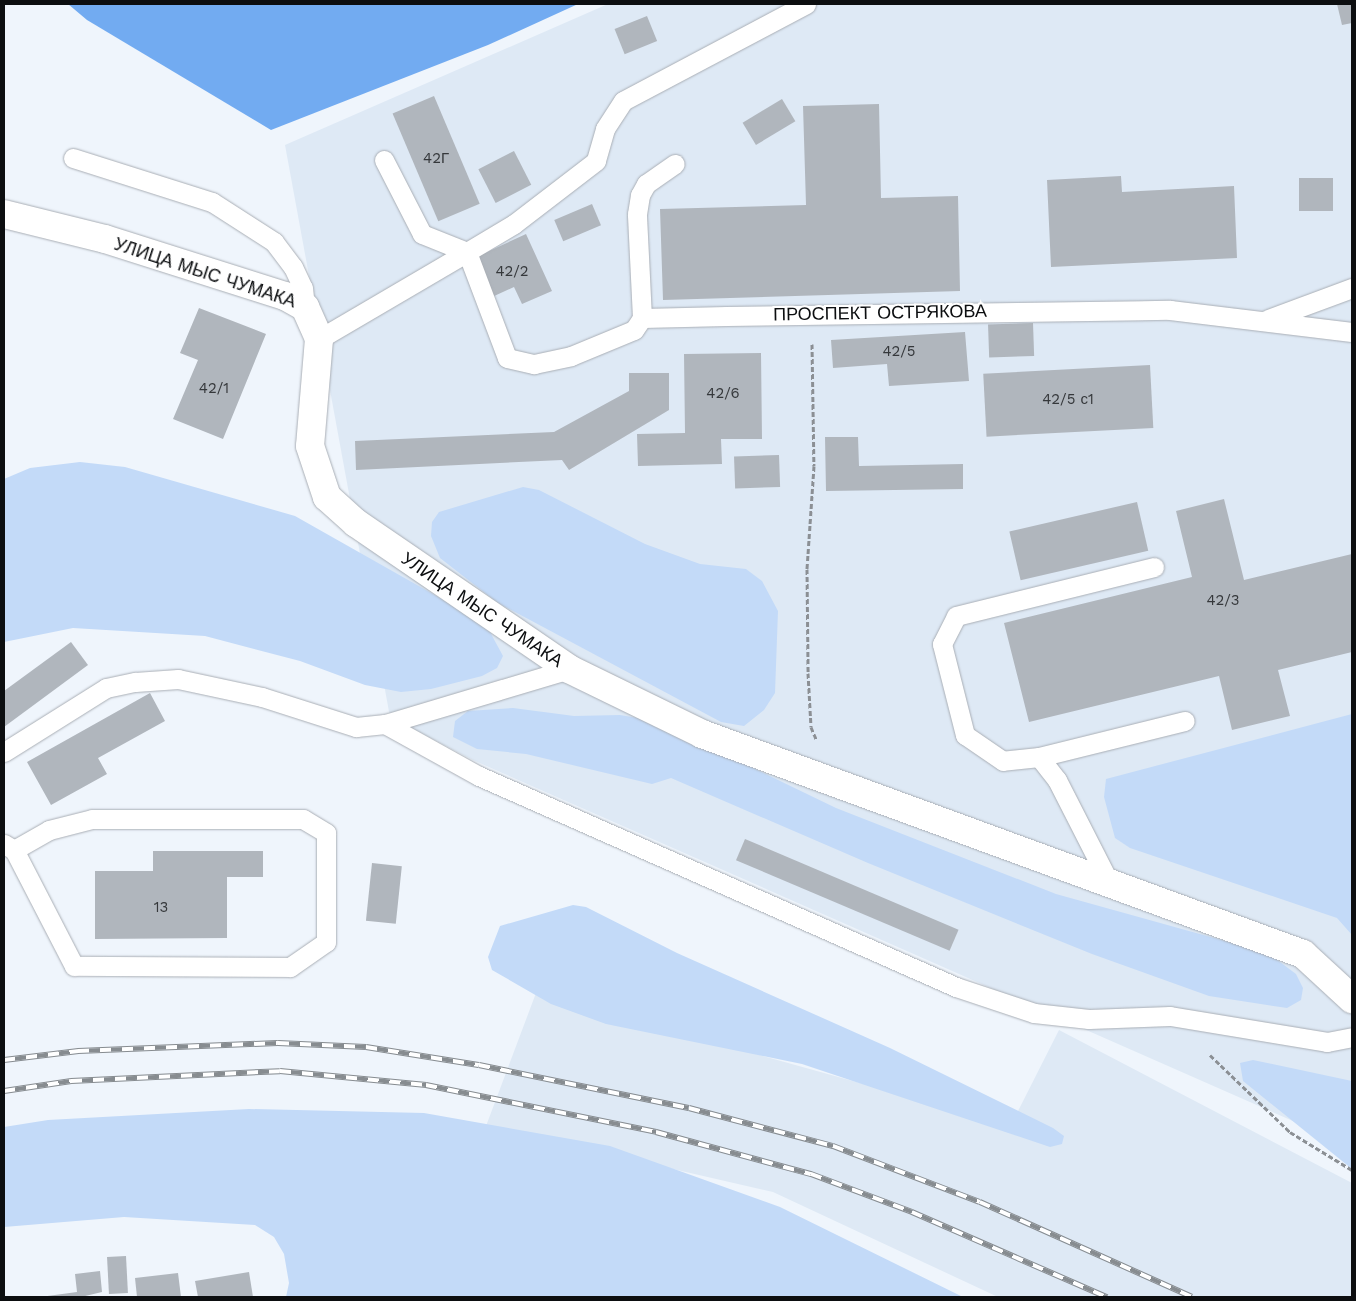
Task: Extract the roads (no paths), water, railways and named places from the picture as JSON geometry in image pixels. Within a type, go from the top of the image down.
[{"type":"street","name":"УЛИЦА МЫС ЧУМАКА","points":[[4,214],[124,245],[285,296],[305,307],[319,339],[310,446],[327,497],[356,523],[569,669]]},
{"type":"street","points":[[569,669],[702,734],[1303,954],[1352,999]]},
{"type":"lane","points":[[319,339],[514,224],[596,161],[605,129],[623,101],[806,4]]},
{"type":"lane","points":[[73,158],[212,202],[274,242],[293,268],[303,288],[305,307]]},
{"type":"lane","points":[[384,160],[422,234],[467,252],[507,358],[534,364],[571,356],[634,330],[642,318],[637,214],[640,195],[646,184],[676,164]]},
{"type":"lane","name":"ПРОСПЕКТ ОСТРЯКОВА","points":[[1265,321],[1352,288]]},
{"type":"lane","name":"ПРОСПЕКТ ОСТРЯКОВА","points":[[642,318],[1170,310],[1352,332]]},
{"type":"lane","points":[[1154,567],[956,616],[942,644],[965,735],[1003,761],[1039,757],[1185,721]]},
{"type":"lane","name":"УЛИЦА МЫС ЧУМАКА","points":[[4,752],[106,688],[178,678],[262,697],[356,727],[385,724],[569,669]]},
{"type":"lane","points":[[385,724],[479,776],[956,987],[1034,1013],[1089,1019],[1170,1016],[1327,1042],[1352,1037]]},
{"type":"lane","points":[[1039,757],[1057,780],[1110,884]]},
{"type":"lane","points":[[92,819],[303,820],[326,833],[326,942],[290,967],[74,966],[9,847],[49,830],[92,819]]},
{"type":"water","points":[[68,4],[578,4],[488,45],[271,130],[87,20]]},
{"type":"railway","points":[[4,1060],[78,1051],[278,1043],[366,1047],[479,1065],[689,1108],[833,1146],[980,1202],[1192,1297]]},
{"type":"railway","points":[[4,1091],[71,1081],[280,1071],[426,1085],[656,1132],[811,1174],[912,1212],[1107,1297]]}]
